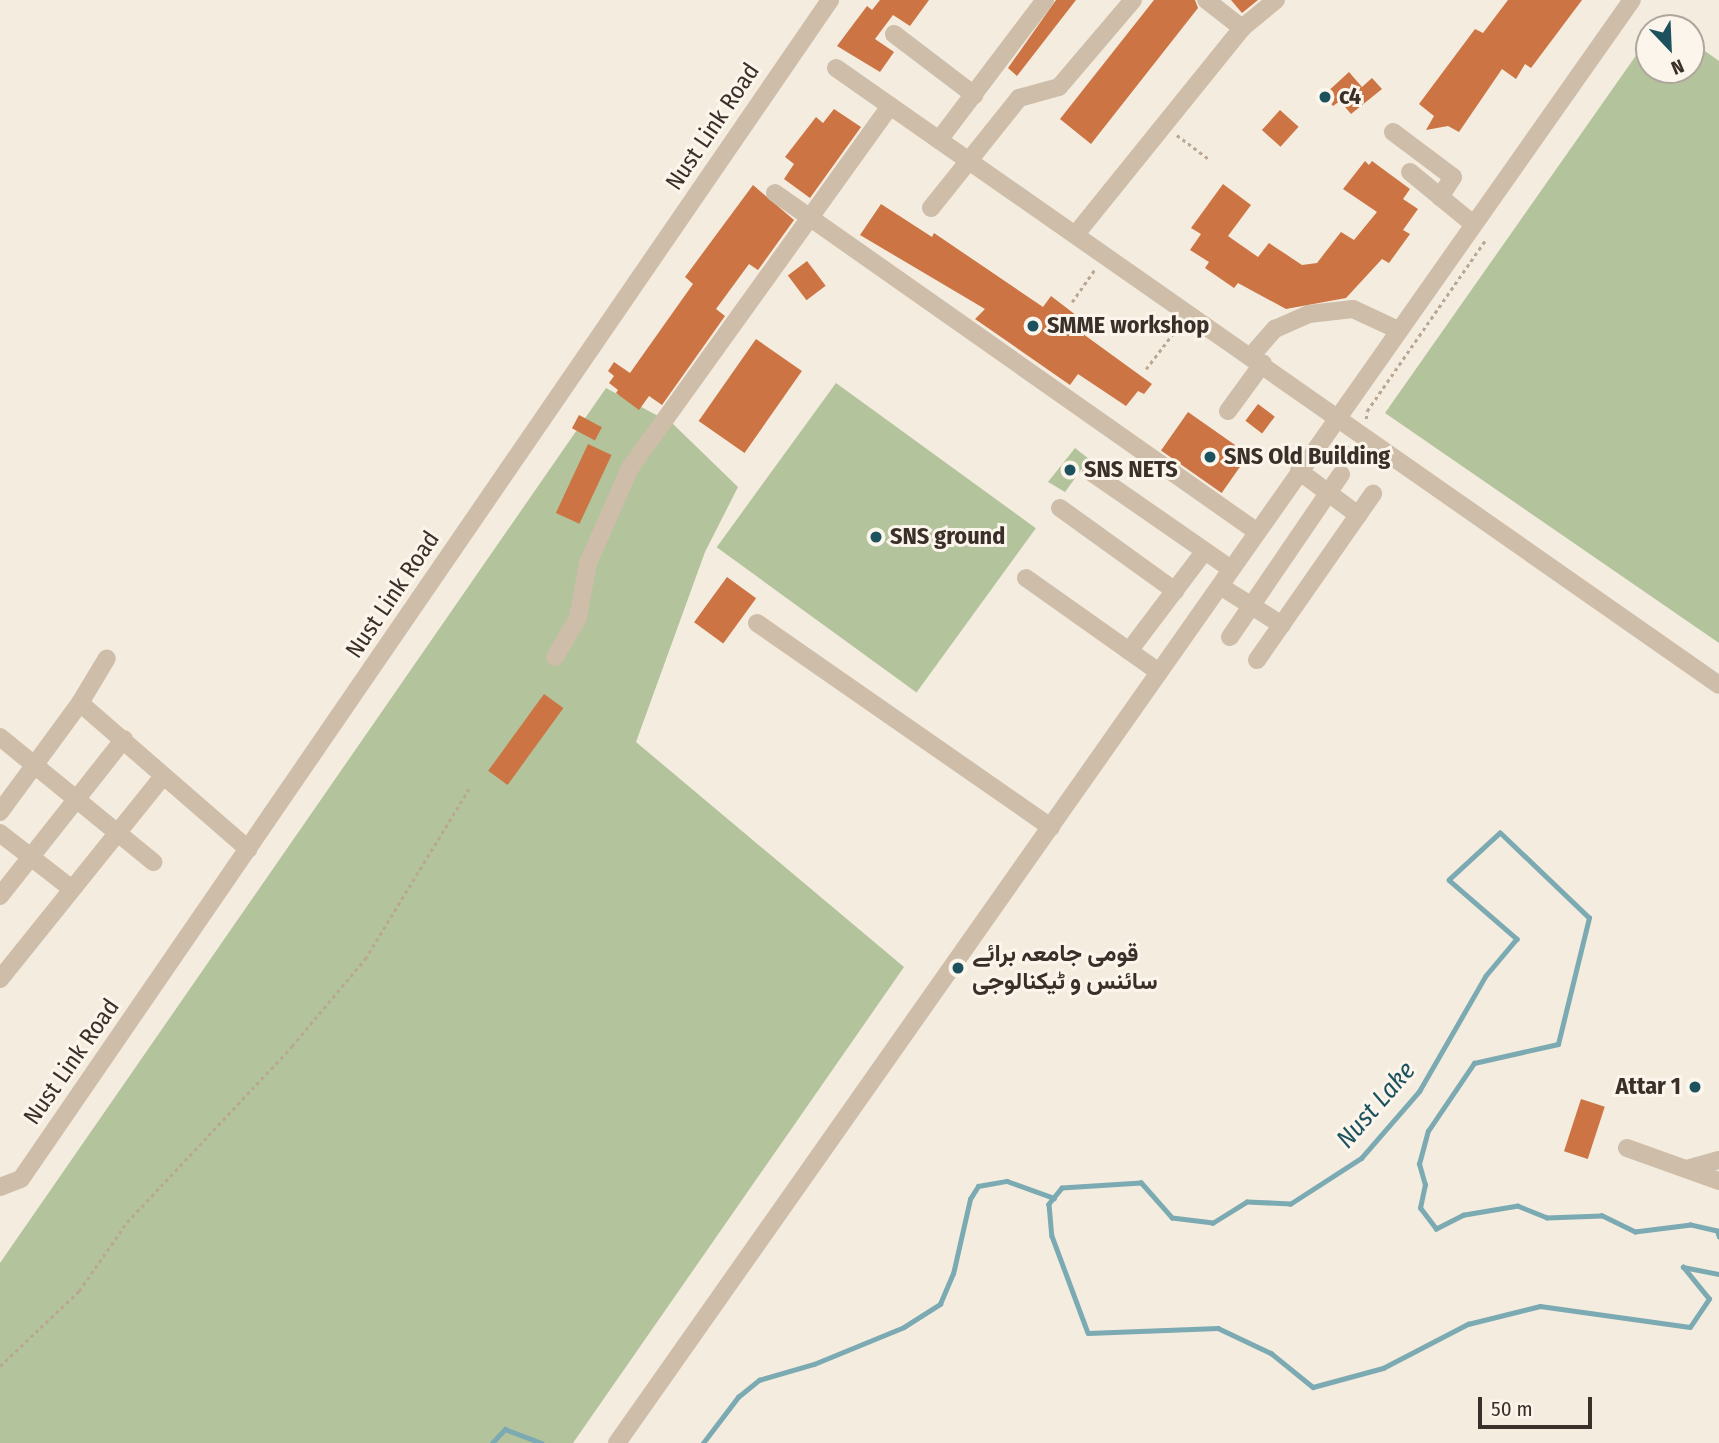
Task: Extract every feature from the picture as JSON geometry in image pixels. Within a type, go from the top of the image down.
[{"type":"street","name":"Nust Link Road","points":[[0,1188],[21,1179],[830,0]]},
{"type":"street","points":[[939,140],[1045,0]]},
{"type":"street","points":[[931,208],[1019,98],[1059,87],[1133,0]]},
{"type":"street","points":[[1206,0],[1242,28]]},
{"type":"street","points":[[1076,234],[1242,28],[1276,0]]},
{"type":"street","points":[[617,1443],[1632,0]]},
{"type":"street","points":[[894,34],[974,95]]},
{"type":"street","points":[[836,68],[1258,359],[1719,685]]},
{"type":"street","points":[[555,657],[578,618],[588,563],[630,468],[813,218],[890,106]]},
{"type":"street","points":[[1393,132],[1453,177],[1440,197]]},
{"type":"street","points":[[1410,172],[1473,224]]},
{"type":"street","points":[[775,193],[1256,531]]},
{"type":"street","points":[[1228,411],[1275,329],[1309,314],[1353,309],[1398,330]]},
{"type":"street","points":[[1299,471],[1358,515]]},
{"type":"street","points":[[1091,472],[1203,553],[1231,569]]},
{"type":"street","points":[[1230,637],[1322,488],[1341,474]]},
{"type":"street","points":[[1257,660],[1373,494]]},
{"type":"street","points":[[1060,508],[1175,591]]},
{"type":"street","points":[[1129,651],[1203,553]]},
{"type":"street","points":[[1026,578],[1159,672]]},
{"type":"street","points":[[1220,586],[1282,625]]},
{"type":"street","points":[[757,623],[1051,827]]},
{"type":"street","points":[[0,812],[80,704],[107,658]]},
{"type":"street","points":[[80,704],[124,739],[248,849]]},
{"type":"street","points":[[0,737],[153,862]]},
{"type":"street","points":[[0,896],[124,739]]},
{"type":"street","points":[[0,979],[163,776]]},
{"type":"street","points":[[0,833],[72,889]]},
{"type":"street","points":[[1627,1148],[1719,1181]]},
{"type":"street","points":[[1687,1169],[1719,1160]]},
{"type":"path","points":[[1163,125],[1208,158]]},
{"type":"path","points":[[1371,424],[1367,411],[1490,233]]},
{"type":"path","points":[[1072,302],[1098,264]]},
{"type":"path","points":[[1146,369],[1182,322]]},
{"type":"path","points":[[1322,488],[1345,446],[1359,453]]},
{"type":"path","points":[[0,1366],[79,1291],[127,1222],[292,1046],[365,959],[470,787]]},
{"type":"green space","points":[[1705,51],[1719,61],[1719,643],[1385,413],[1635,57],[1635,84],[1705,84]]},
{"type":"green space","name":"SNS ground","points":[[836,383],[1036,528],[917,692],[717,547]]},
{"type":"green space","points":[[606,388],[673,424],[738,487],[705,552],[636,742],[904,967],[573,1443],[0,1443],[0,1263]]},
{"type":"green space","name":"SNS NETS","points":[[1075,448],[1089,459],[1065,492],[1048,482]]},
{"type":"building","points":[[880,0],[929,0],[910,26],[893,15],[875,39],[894,52],[880,72],[837,46],[867,6],[872,10]]},
{"type":"building","points":[[1056,0],[1076,0],[1017,76],[1008,68]]},
{"type":"building","points":[[1154,0],[1195,0],[1198,8],[1091,144],[1060,119]]},
{"type":"building","points":[[1231,0],[1258,0],[1242,13]]},
{"type":"building","points":[[1508,0],[1582,0],[1531,68],[1525,64],[1516,79],[1502,69],[1459,132],[1448,126],[1426,130],[1434,116],[1419,104],[1475,29],[1483,33]]},
{"type":"building","points":[[1349,72],[1362,87],[1372,78],[1382,89],[1351,114],[1340,101],[1333,106],[1324,95]]},
{"type":"building","points":[[834,109],[861,127],[810,198],[784,179],[794,164],[785,157],[816,117],[823,123]]},
{"type":"building","points":[[1280,110],[1299,127],[1281,147],[1262,130]]},
{"type":"building","points":[[1365,161],[1369,165],[1372,161],[1410,189],[1403,199],[1418,209],[1403,230],[1410,234],[1389,263],[1382,259],[1346,298],[1286,309],[1238,283],[1234,288],[1205,268],[1209,262],[1190,250],[1201,234],[1191,228],[1223,184],[1251,205],[1228,236],[1258,257],[1269,243],[1302,265],[1317,263],[1341,232],[1354,240],[1377,212],[1343,189]]},
{"type":"building","points":[[753,185],[794,220],[758,270],[749,264],[716,309],[725,316],[662,405],[649,396],[639,410],[616,393],[618,390],[609,383],[614,376],[608,371],[614,362],[630,373],[693,284],[685,277]]},
{"type":"building","name":"SMME workshop","points":[[881,204],[932,237],[934,233],[1043,307],[1051,296],[1085,322],[1079,331],[1152,384],[1144,394],[1138,391],[1126,406],[1078,374],[1070,385],[975,319],[985,309],[860,235]]},
{"type":"building","points":[[807,261],[826,286],[806,300],[788,275]]},
{"type":"building","points":[[756,339],[802,371],[745,453],[699,421]]},
{"type":"building","points":[[1258,404],[1275,417],[1262,433],[1245,421]]},
{"type":"building","points":[[1188,412],[1249,454],[1222,493],[1161,451]]},
{"type":"building","points":[[579,415],[602,427],[595,440],[572,428]]},
{"type":"building","points":[[588,444],[612,455],[579,524],[556,513]]},
{"type":"building","points":[[727,577],[756,598],[723,643],[694,622]]},
{"type":"building","points":[[544,694],[563,708],[508,785],[488,771]]},
{"type":"building","points":[[1581,1099],[1605,1107],[1588,1159],[1564,1151]]},
{"type":"waterway","name":"Nust Lake","points":[[1719,1237],[1717,1231],[1691,1225],[1635,1232],[1602,1216],[1547,1218],[1518,1206],[1464,1215],[1436,1229],[1420,1208],[1425,1185],[1419,1164],[1428,1131],[1474,1063],[1558,1044],[1589,918],[1500,833],[1449,880],[1517,939],[1486,976],[1420,1091],[1362,1158],[1291,1204],[1247,1202],[1213,1223],[1172,1218],[1141,1183],[1062,1188],[1049,1204],[1052,1236],[1088,1333],[1218,1328],[1271,1353],[1313,1387],[1383,1368],[1468,1324],[1540,1306],[1690,1327],[1709,1299],[1683,1267],[1719,1274]]},
{"type":"waterway","points":[[703,1443],[738,1397],[759,1380],[814,1364],[904,1327],[940,1304],[953,1274],[970,1199],[978,1186],[1007,1181],[1054,1198]]},
{"type":"waterway","points":[[492,1443],[505,1429],[541,1443]]},
{"type":"place","name":"c4","points":[[1325,97]]},
{"type":"place","name":"SMME workshop","points":[[1033,326]]},
{"type":"place","name":"SNS Old Building","points":[[1210,457]]},
{"type":"place","name":"SNS NETS","points":[[1070,470]]},
{"type":"place","name":"SNS ground","points":[[876,537]]},
{"type":"place","name":"قومی جامعہ برائے سائنس و ٹیکنالوجی","points":[[958,968]]},
{"type":"place","name":"Attar 1","points":[[1695,1087]]}]
